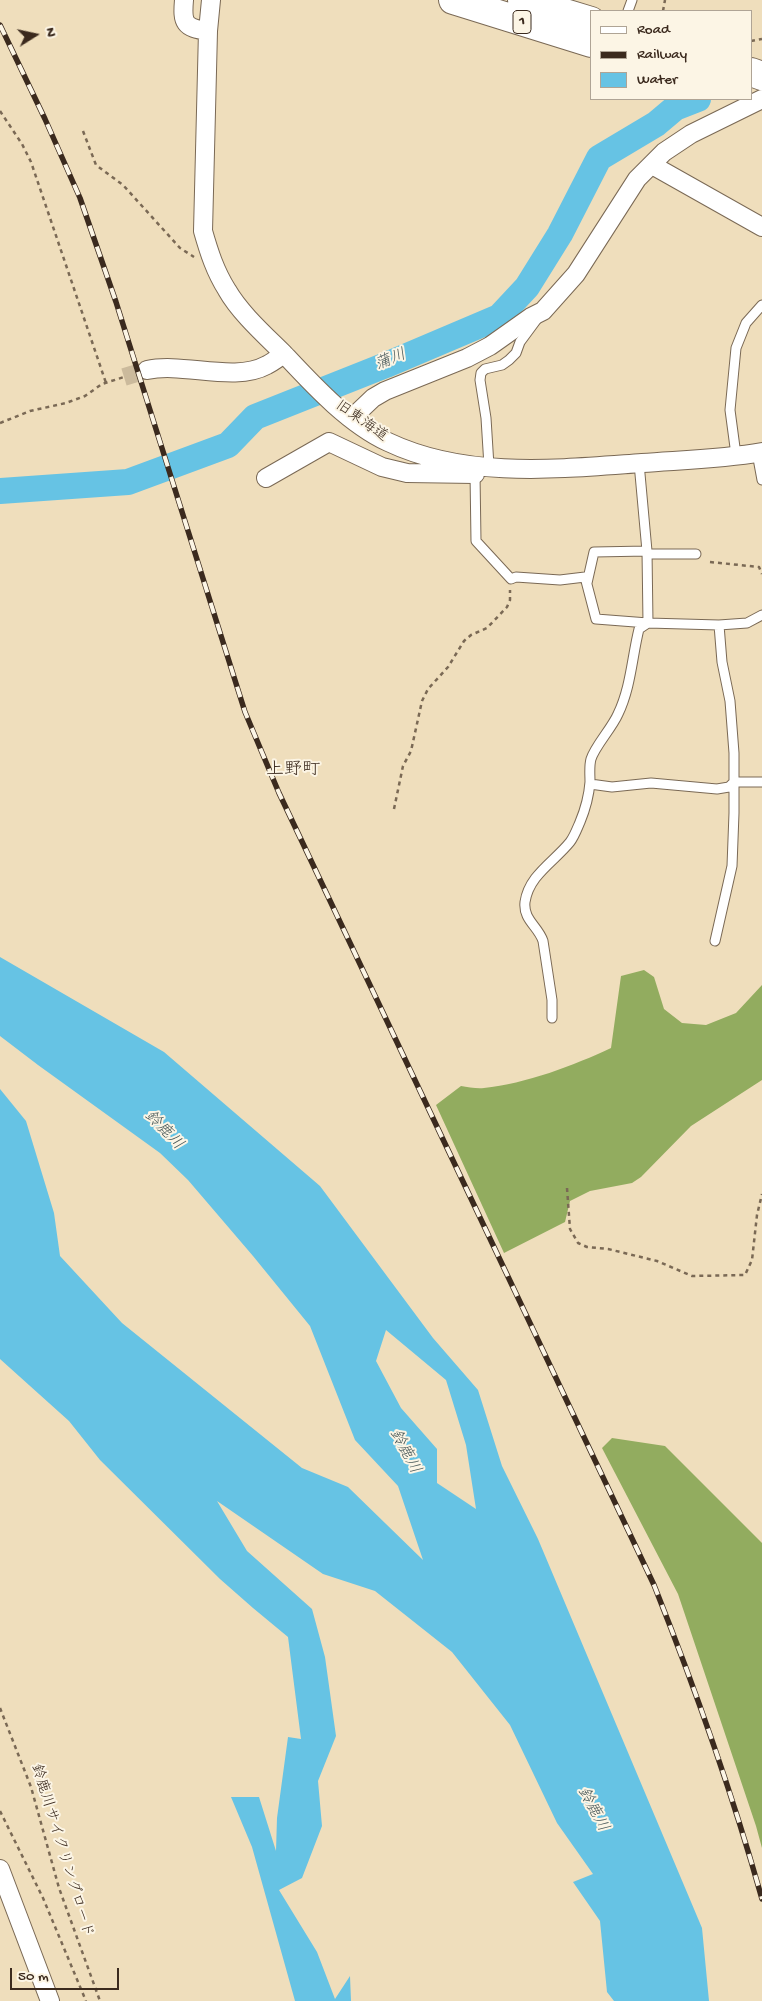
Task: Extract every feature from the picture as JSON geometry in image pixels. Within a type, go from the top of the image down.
[{"type":"highway","name":"1","points":[[453,0],[590,43]]},
{"type":"highway","name":"1","points":[[522,0],[590,21]]},
{"type":"street","points":[[184,0],[182,15],[185,24],[193,29],[208,31]]},
{"type":"street","name":"旧東海道","points":[[211,0],[208,31],[203,231],[212,262],[227,292],[297,368],[348,416],[387,441],[422,456],[482,470],[639,463],[760,453]]},
{"type":"street","points":[[348,416],[379,395],[405,382],[467,358],[508,335],[531,317],[543,311],[576,274],[637,179],[664,152],[691,134],[762,99]]},
{"type":"street","points":[[652,164],[762,226]]},
{"type":"street","points":[[147,370],[167,368],[239,372],[266,366],[284,354]]},
{"type":"street","points":[[266,478],[329,442],[382,467],[408,473],[482,470]]},
{"type":"street","points":[[0,1869],[50,2001]]},
{"type":"lane","points":[[736,455],[730,410],[731,381],[735,371],[736,348],[746,323],[762,305]]},
{"type":"lane","points":[[543,311],[520,342],[516,353],[502,365],[485,369],[481,373],[480,380],[486,418],[476,541],[511,579],[560,580],[585,577],[596,619],[719,625],[747,623],[762,615]]},
{"type":"lane","points":[[760,453],[762,480]]},
{"type":"lane","points":[[639,463],[647,552],[648,623]]},
{"type":"lane","points":[[587,583],[594,552],[696,554]]},
{"type":"lane","points":[[552,1018],[552,1000],[542,936],[526,918],[525,902],[529,886],[571,841],[581,820],[590,784],[591,761],[594,752],[605,738],[618,715],[629,681],[639,629],[648,623]]},
{"type":"lane","points":[[715,941],[732,866],[734,782],[730,701],[722,662],[719,625]]},
{"type":"lane","points":[[590,784],[612,787],[651,783],[717,789],[729,787],[734,782],[762,782]]},
{"type":"path","points":[[0,111],[22,144],[31,162],[106,383]]},
{"type":"path","points":[[83,131],[96,165],[123,185],[180,248],[196,258],[212,262]]},
{"type":"path","points":[[0,424],[30,411],[66,403],[84,396],[106,383],[124,377]]},
{"type":"path","points":[[710,562],[759,567],[762,574]]},
{"type":"path","points":[[394,808],[403,766],[411,751],[422,701],[428,689],[455,658],[464,641],[471,635],[487,628],[507,607],[510,600],[511,579]]},
{"type":"path","points":[[567,1188],[570,1229],[578,1243],[587,1247],[608,1249],[657,1261],[692,1276],[746,1275],[752,1260],[757,1215],[762,1194]]},
{"type":"path","name":"鈴鹿川サイクリングロード","points":[[0,1708],[31,1787],[59,1888],[100,2001]]},
{"type":"path","points":[[0,1812],[43,1898],[86,2001]]},
{"type":"green space","points":[[644,970],[654,977],[664,1009],[682,1023],[706,1025],[736,1013],[762,985],[762,1080],[691,1126],[641,1177],[632,1183],[590,1191],[570,1201],[565,1222],[504,1253],[436,1105],[461,1086],[481,1088],[500,1086],[533,1078],[582,1061],[611,1048],[621,976]]},
{"type":"green space","points":[[612,1438],[665,1446],[762,1543],[762,1848],[678,1594],[602,1448]]},
{"type":"water","name":"鈴鹿川","points":[[0,957],[164,1052],[320,1186],[433,1338],[478,1390],[502,1466],[538,1539],[702,1928],[709,2001],[614,2001],[607,1992],[600,1921],[573,1882],[593,1874],[557,1823],[510,1725],[452,1652],[375,1591],[323,1574],[217,1501],[247,1551],[312,1609],[325,1657],[336,1736],[318,1781],[322,1826],[302,1878],[279,1890],[317,1952],[335,1999],[350,1976],[351,2001],[295,2001],[252,1847],[231,1797],[259,1797],[276,1851],[277,1818],[288,1737],[301,1739],[288,1637],[220,1579],[100,1460],[69,1421],[0,1359],[0,1089],[26,1121],[54,1213],[60,1256],[122,1323],[302,1468],[348,1487],[423,1560],[398,1486],[355,1440],[310,1326],[188,1180],[160,1153],[0,1036]],"holes":[[[386,1330],[446,1380],[466,1445],[476,1509],[437,1483],[437,1449],[401,1408],[376,1361]]]},
{"type":"waterway","name":"蒲川","points":[[0,491],[128,482],[228,445],[255,417],[386,365],[499,317],[527,287],[560,234],[599,158],[656,124],[675,108],[695,100]]},
{"type":"tunnel","points":[[124,377],[147,370]]},
{"type":"railway","points":[[0,25],[80,198],[116,302],[245,712],[279,793],[654,1585],[712,1740],[762,1899]]},
{"type":"district","name":"上野町","points":[[293,771]]}]
